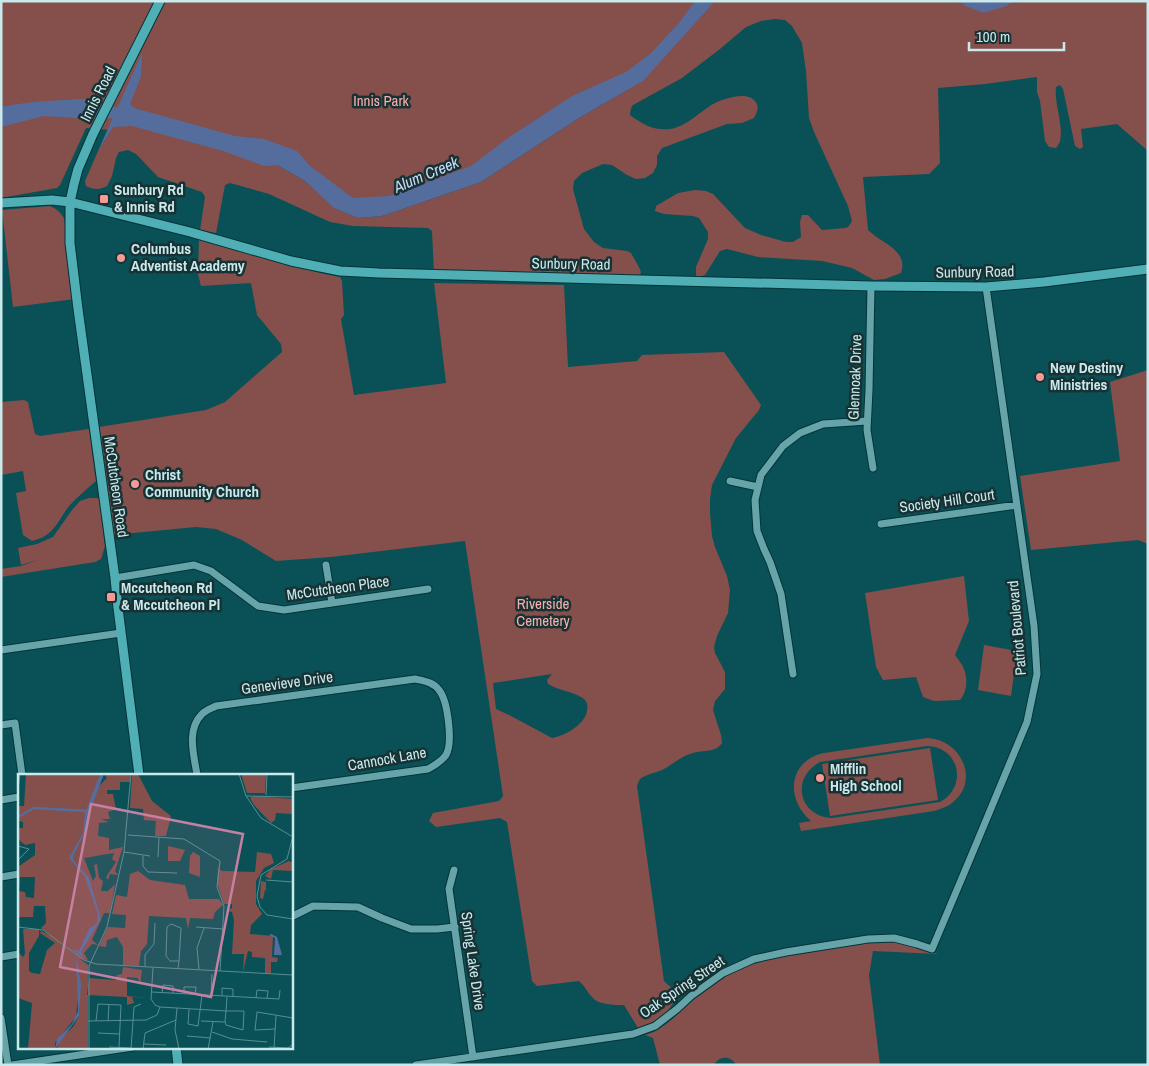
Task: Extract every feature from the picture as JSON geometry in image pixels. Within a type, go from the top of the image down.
[{"type":"main road","name":"Innis Road","points":[[70,202],[82,159],[93,134],[160,1]]},
{"type":"main road","name":"Sunbury Road","points":[[1,204],[52,200],[70,202],[190,232],[291,261],[340,270],[380,273],[871,286],[986,287],[1038,283],[1148,268]]},
{"type":"main road","name":"McCutcheon Road","points":[[70,202],[70,243],[115,578],[139,774]]},
{"type":"main road","points":[[176,1048],[178,1065]]},
{"type":"street","name":"Glennoak Drive","points":[[871,286],[867,430],[873,468]]},
{"type":"street","name":"Patriot Boulevard","points":[[932,949],[1027,722],[1037,674],[1034,626],[986,287]]},
{"type":"street","points":[[793,674],[781,594],[770,562],[756,531],[755,500],[761,475],[783,446],[800,433],[823,424],[867,421]]},
{"type":"street","points":[[730,480],[758,487]]},
{"type":"street","name":"Society Hill Court","points":[[881,524],[1017,505]]},
{"type":"street","points":[[326,565],[332,603]]},
{"type":"street","name":"McCutcheon Place","points":[[115,578],[194,566],[211,571],[258,606],[284,610],[428,589]]},
{"type":"street","points":[[1,650],[121,633]]},
{"type":"street","name":"Genevieve Drive","points":[[197,774],[192,738],[194,724],[203,712],[216,706],[415,679],[428,682],[439,689]]},
{"type":"street","name":"Cannock Lane","points":[[292,788],[428,769],[439,763],[447,753],[450,740],[445,701],[439,689]]},
{"type":"street","points":[[1,726],[15,723],[22,774]]},
{"type":"street","points":[[1,800],[18,797]]},
{"type":"street","name":"Spring Lake Drive","points":[[454,870],[449,889],[473,1057]]},
{"type":"street","points":[[1,877],[18,874]]},
{"type":"street","points":[[292,916],[313,906],[358,907],[412,929],[454,927]]},
{"type":"street","name":"Oak Spring Street","points":[[416,1065],[633,1034],[655,1026],[691,996],[723,973],[754,959],[868,939],[894,938],[932,949]]},
{"type":"street","points":[[1,957],[18,954]]},
{"type":"street","points":[[1,1018],[8,1065]]},
{"type":"street","points":[[12,1065],[125,1048]]},
{"type":"green space","name":"Innis Park","points":[[1,1],[951,1],[986,6],[1012,4],[1020,1],[1148,1],[1148,151],[1117,124],[1081,129],[1083,147],[1080,149],[1075,146],[1063,89],[1060,85],[1056,87],[1056,100],[1061,129],[1060,141],[1056,148],[1049,147],[1045,141],[1040,101],[1037,92],[1037,77],[938,88],[940,163],[929,174],[863,177],[868,230],[898,253],[901,258],[901,273],[885,279],[874,280],[852,268],[822,261],[758,257],[727,249],[720,251],[705,275],[699,277],[696,276],[696,267],[708,239],[708,232],[699,218],[664,214],[655,211],[656,206],[678,193],[695,190],[706,191],[713,194],[745,228],[786,242],[793,242],[801,237],[800,222],[802,215],[808,215],[822,230],[845,228],[852,221],[848,206],[809,118],[802,43],[792,26],[785,20],[775,19],[761,21],[746,27],[682,78],[633,105],[630,115],[649,126],[659,129],[676,128],[717,102],[744,96],[754,100],[757,104],[754,118],[742,123],[727,124],[662,148],[657,156],[657,165],[653,173],[645,178],[636,179],[612,165],[603,164],[582,173],[574,181],[573,189],[584,229],[594,242],[603,248],[631,253],[640,269],[641,273],[639,275],[434,273],[432,231],[428,228],[353,226],[330,222],[269,194],[230,183],[225,185],[216,233],[200,230],[205,197],[202,192],[158,177],[136,154],[128,150],[119,152],[107,186],[96,189],[86,186],[85,181],[98,151],[111,130],[86,128],[57,188],[1,198]],"holes":[[[643,81],[579,118],[481,182],[382,216],[358,218],[335,208],[305,181],[277,165],[195,143],[266,149],[347,202],[387,208],[536,138]]]},
{"type":"green space","points":[[50,206],[55,208],[64,218],[75,299],[13,307],[2,210]]},
{"type":"green space","name":"Riverside Cemetery","points":[[199,239],[340,277],[342,281],[344,315],[341,319],[354,395],[446,383],[434,283],[564,285],[568,367],[637,361],[642,355],[724,352],[761,405],[736,438],[712,485],[710,499],[712,536],[727,576],[730,590],[728,613],[714,647],[715,653],[725,672],[725,689],[715,701],[713,710],[722,743],[712,750],[686,755],[662,770],[640,779],[637,786],[664,981],[676,992],[668,1011],[658,1020],[638,1028],[624,1005],[598,1002],[579,981],[537,986],[532,981],[507,822],[500,818],[436,827],[429,821],[433,813],[499,801],[503,796],[465,541],[331,557],[276,561],[242,540],[216,529],[196,527],[112,535],[99,427],[206,410],[225,402],[282,352],[281,344],[257,315],[251,283],[201,286],[198,274]],"holes":[[[552,674],[547,680],[548,684],[581,697],[587,703],[586,715],[583,720],[569,732],[552,738],[496,709],[493,683]]]},
{"type":"green space","points":[[1148,370],[1148,544],[1138,540],[1031,550],[1020,476],[1120,461],[1110,382]]},
{"type":"green space","points":[[24,400],[28,402],[35,434],[40,436],[89,429],[96,481],[69,506],[50,532],[32,541],[23,535],[16,493],[26,491],[23,471],[1,475],[1,402]]},
{"type":"green space","points":[[89,498],[99,499],[105,546],[101,559],[95,562],[1,577],[1,569],[21,566],[38,560],[21,565],[18,548],[37,544],[53,537],[80,501]]},
{"type":"green space","points":[[964,576],[969,621],[955,655],[963,667],[966,677],[965,689],[960,700],[934,701],[923,697],[916,677],[883,680],[876,667],[865,593]]},
{"type":"green space","points":[[984,645],[1017,651],[1011,696],[978,690]]},
{"type":"green space","points":[[927,738],[939,740],[949,745],[963,763],[966,773],[965,784],[961,794],[952,803],[934,811],[801,831],[799,823],[811,821],[797,802],[794,782],[797,772],[803,764],[812,757],[824,753]],"holes":[[[927,746],[938,748],[947,753],[953,760],[957,778],[949,795],[940,802],[832,818],[821,816],[812,811],[802,795],[805,777],[820,762]]]},
{"type":"green space","points":[[930,748],[938,800],[830,816],[822,764]]},
{"type":"green space","points":[[881,941],[897,941],[938,954],[873,951],[869,975],[880,1065],[736,1065],[728,1058],[722,1058],[714,1065],[660,1065],[653,1038],[645,1035],[656,1031],[667,1023],[710,985],[756,963],[818,949]]},
{"type":"water","points":[[695,1],[715,1],[643,81],[579,118],[481,182],[382,216],[358,218],[334,208],[305,181],[277,165],[264,166],[223,151],[132,126],[113,127],[98,151],[142,53],[141,76],[130,104],[134,108],[235,136],[264,139],[297,151],[310,166],[353,198],[389,196],[471,166],[508,138],[572,96],[626,72],[650,54],[679,23]]},
{"type":"water","points":[[951,1],[1020,1],[1012,4],[986,6]]},
{"type":"water","points":[[101,98],[90,119],[44,116],[1,127],[1,107],[38,102]]},
{"type":"waterway","name":"Alum Creek","points":[[968,1],[984,7],[1004,1]]},
{"type":"waterway","name":"Alum Creek","points":[[78,112],[129,113]]},
{"type":"place","name":"Sunbury Rd & Innis Rd","points":[[104,199]]},
{"type":"place","name":"Columbus Adventist Academy","points":[[121,258]]},
{"type":"place","name":"New Destiny Ministries","points":[[1040,377]]},
{"type":"place","name":"Christ Community Church","points":[[135,484]]},
{"type":"place","name":"Mccutcheon Rd & Mccutcheon Pl","points":[[111,597]]},
{"type":"place","name":"Mifflin High School","points":[[820,778]]}]
